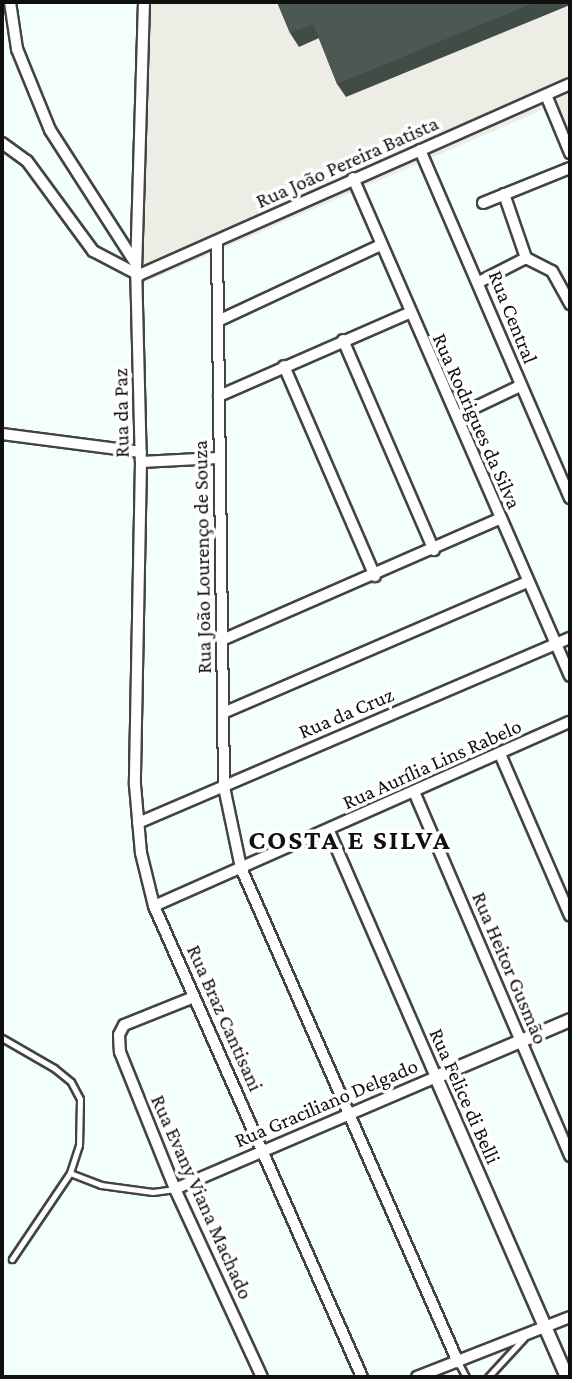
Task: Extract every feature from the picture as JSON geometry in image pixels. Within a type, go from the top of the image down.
[{"type":"street","points":[[10,2],[17,50],[50,130],[137,270]]},
{"type":"street","name":"Rua da Paz","points":[[138,823],[141,457],[137,270],[144,2]]},
{"type":"street","name":"Rua João Pereira Batista","points":[[137,270],[217,243],[353,178],[570,85]]},
{"type":"street","points":[[546,95],[570,153]]},
{"type":"street","points":[[2,143],[27,161],[93,251],[137,270]]},
{"type":"street","name":"Rua Central","points":[[420,150],[480,282],[520,386],[570,498]]},
{"type":"street","points":[[483,203],[570,168]]},
{"type":"street","name":"Rua Rodrigues da Silva","points":[[353,178],[409,313],[457,416],[499,519],[570,677]]},
{"type":"street","points":[[504,194],[526,257],[552,271],[570,303]]},
{"type":"street","name":"Rua João Lourenço de Souza","points":[[217,243],[224,787],[241,868],[458,1362]]},
{"type":"street","points":[[220,320],[381,245]]},
{"type":"street","points":[[480,282],[526,257]]},
{"type":"street","points":[[219,396],[409,313]]},
{"type":"street","points":[[343,340],[434,550]]},
{"type":"street","points":[[284,366],[375,576]]},
{"type":"street","points":[[457,416],[520,386]]},
{"type":"street","points":[[2,434],[141,457],[219,458]]},
{"type":"street","points":[[222,640],[375,576],[499,519]]},
{"type":"street","points":[[223,713],[527,582]]},
{"type":"street","name":"Rua da Cruz","points":[[138,823],[570,638]]},
{"type":"street","name":"Rua Aurília Lins Rabelo","points":[[154,906],[415,794],[570,722]]},
{"type":"street","points":[[500,754],[570,916]]},
{"type":"street","name":"Rua Heitor Gusmão","points":[[415,794],[570,1156]]},
{"type":"street","name":"Rua Braz Cantisani","points":[[138,823],[154,906],[362,1377]]},
{"type":"street","name":"Rua Felice di Belli","points":[[329,831],[567,1377]]},
{"type":"street","name":"Rua Evany Viana Machado","points":[[194,997],[120,1030],[122,1058],[175,1189],[262,1377]]},
{"type":"street","name":"Rua Graciliano Delgado","points":[[175,1189],[570,1020]]},
{"type":"street","points":[[417,1377],[570,1317]]},
{"type":"lane","points":[[2,1038],[54,1068],[78,1091],[79,1145],[70,1172],[12,1259]]},
{"type":"lane","points":[[70,1172],[101,1185],[153,1192],[175,1189]]},
{"type":"lane","points":[[488,1377],[529,1333]]},
{"type":"lane","points":[[458,1362],[466,1377]]},
{"type":"shaded area","points":[[144,2],[570,2],[570,152],[551,106],[139,285]]},
{"type":"building","points":[[277,2],[536,2],[337,84],[313,24],[290,33]]},
{"type":"district","name":"COSTA E SILVA","points":[[350,840]]}]
